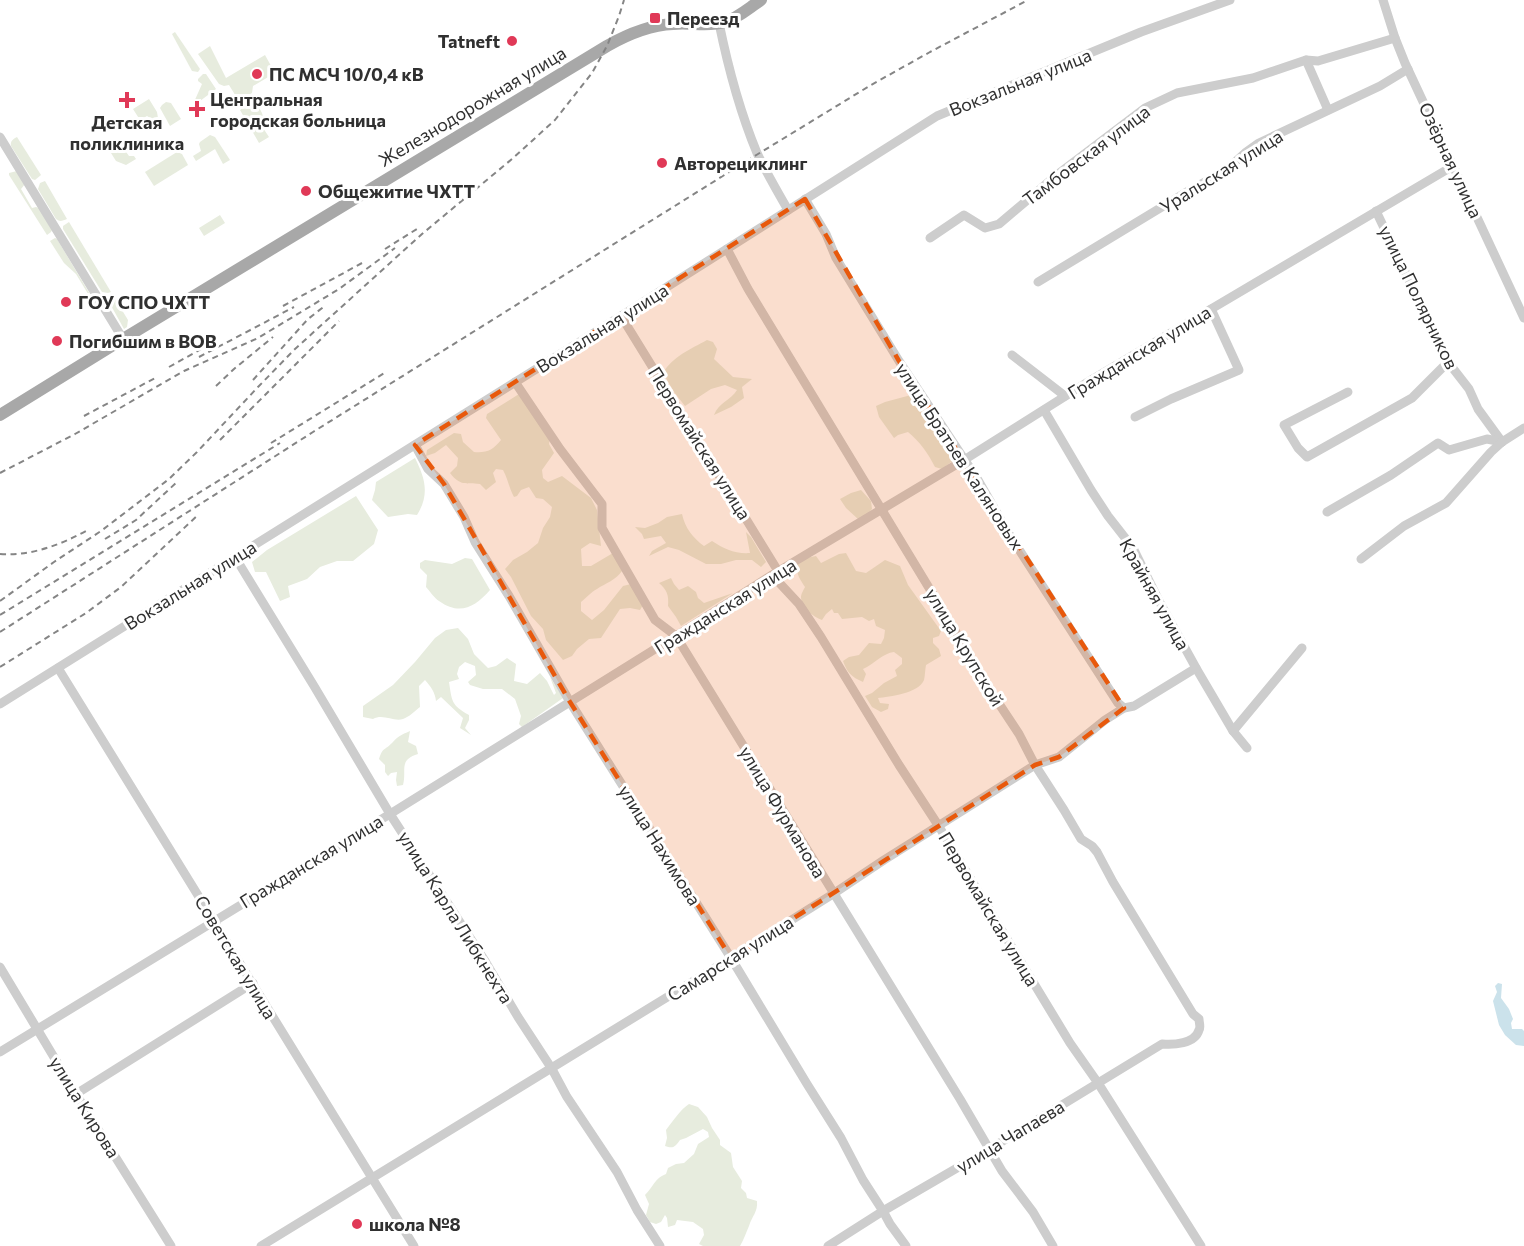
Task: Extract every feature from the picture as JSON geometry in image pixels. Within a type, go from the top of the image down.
[{"type":"main road","name":"Железнодорожная улица","points":[[0,415],[616,41],[640,30],[656,26],[728,21],[761,0]]},
{"type":"street","name":"Вокзальная улица","points":[[0,704],[937,116],[1133,36],[1230,0]]},
{"type":"street","name":"Озёрная улица","points":[[1383,0],[1408,69],[1524,318]]},
{"type":"street","points":[[719,23],[746,122],[758,154],[788,210]]},
{"type":"street","name":"Тамбовская улица","points":[[930,238],[964,215],[985,228],[999,224],[1058,174],[1144,108],[1177,93],[1253,78],[1306,60],[1318,60],[1395,38]]},
{"type":"street","points":[[1306,60],[1328,110]]},
{"type":"street","name":"Уральская улица","points":[[1038,282],[1225,171],[1259,143],[1380,86],[1408,69]]},
{"type":"street","points":[[0,137],[123,339]]},
{"type":"street","name":"Гражданская улица","points":[[0,1052],[390,814],[775,573],[964,460],[1065,396],[1453,166]]},
{"type":"street","name":"улица Братьев Каляновых","points":[[806,199],[826,234],[836,258],[899,361],[978,480],[1009,534],[1118,703],[1124,708]]},
{"type":"street","name":"улица Полярников","points":[[1376,211],[1448,362],[1469,389],[1478,409],[1502,441]]},
{"type":"street","name":"улица Крупской","points":[[727,249],[748,289],[976,669],[1019,734],[1035,765],[1081,839],[1097,852],[1193,1014],[1199,1019],[1200,1030],[1194,1038]]},
{"type":"street","points":[[1135,417],[1239,370],[1210,309]]},
{"type":"street","name":"Первомайская улица","points":[[621,316],[775,573],[821,637],[1070,1043],[1098,1083],[1201,1246]]},
{"type":"street","points":[[1012,355],[1065,396]]},
{"type":"street","points":[[1348,392],[1284,425],[1298,448],[1307,457],[1412,399],[1448,362]]},
{"type":"street","name":"улица Фурманова","points":[[515,382],[560,449],[602,504],[602,528],[655,620],[676,636],[960,1099],[988,1150],[1033,1212],[1053,1246]]},
{"type":"street","name":"Крайняя улица","points":[[1044,410],[1097,499],[1133,548],[1196,668],[1233,731],[1247,748]]},
{"type":"street","points":[[1361,559],[1404,526],[1446,503],[1502,441],[1524,428]]},
{"type":"street","points":[[1328,512],[1438,443],[1449,450],[1487,440],[1502,441]]},
{"type":"street","name":"улица Нахимова","points":[[415,445],[428,469],[444,484],[464,517],[475,542],[570,702],[731,958],[841,1138],[863,1180],[906,1246]]},
{"type":"street","name":"улица Карла Либкнехта","points":[[235,557],[390,814],[485,961],[660,1246]]},
{"type":"street","points":[[1233,731],[1302,648]]},
{"type":"street","name":"Советская улица","points":[[58,668],[414,1246]]},
{"type":"street","name":"Самарская улица","points":[[261,1246],[731,958],[1035,765],[1059,757],[1089,732],[1124,708],[1134,706],[1196,668]]},
{"type":"street","name":"улица Кирова","points":[[0,967],[171,1246]]},
{"type":"street","points":[[76,1094],[253,983]]},
{"type":"street","name":"улица Чапаева","points":[[828,1246],[1128,1063],[1162,1044],[1176,1045],[1194,1038]]},
{"type":"highlighted area","points":[[805,199],[899,361],[1124,708],[1059,757],[1035,765],[731,958],[570,702],[444,484],[415,445]]},
{"type":"shaded area","points":[[175,32],[200,69],[198,72],[192,71],[172,34]]},
{"type":"shaded area","points":[[210,46],[226,78],[265,55],[275,73],[253,86],[252,93],[240,100],[229,85],[219,84],[198,54]]},
{"type":"shaded area","points":[[206,74],[216,89],[196,104],[194,102],[202,84],[198,79]]},
{"type":"shaded area","points":[[149,99],[158,118],[153,120],[147,116],[140,120],[133,109]]},
{"type":"shaded area","points":[[166,102],[171,103],[181,119],[170,126],[160,108]]},
{"type":"shaded area","points":[[250,102],[261,111],[263,122],[261,125],[269,137],[259,143],[240,110]]},
{"type":"shaded area","points":[[210,135],[215,137],[230,160],[223,164],[215,149],[196,161],[193,156],[201,151],[200,142]]},
{"type":"shaded area","points":[[17,137],[41,175],[35,180],[32,179],[11,146],[12,140]]},
{"type":"shaded area","points":[[109,142],[116,153],[124,149],[129,156],[134,156],[136,159],[126,165],[116,161],[106,145]]},
{"type":"shaded area","points":[[177,152],[182,154],[188,165],[154,186],[145,172]]},
{"type":"shaded area","points":[[17,171],[25,184],[21,189],[32,208],[39,208],[52,230],[47,235],[9,175]]},
{"type":"shaded area","points":[[45,181],[67,219],[59,221],[56,219],[38,189],[40,183]]},
{"type":"shaded area","points":[[220,215],[225,223],[204,236],[199,228]]},
{"type":"shaded area","points":[[69,222],[111,292],[102,292],[63,229],[63,226]]},
{"type":"shaded area","points":[[55,238],[96,307],[76,274],[64,263],[50,241]]},
{"type":"shaded area","points":[[114,297],[128,320],[127,327],[124,329],[109,302]]},
{"type":"shaded area","points":[[707,340],[713,342],[717,349],[714,359],[733,377],[752,379],[742,387],[744,398],[714,415],[718,407],[737,390],[725,385],[711,389],[685,406],[663,373],[677,357]]},
{"type":"shaded area","points":[[519,394],[550,439],[549,444],[554,453],[542,470],[543,478],[548,482],[562,476],[591,498],[597,510],[601,546],[590,543],[581,549],[582,566],[591,566],[613,553],[622,571],[581,602],[581,611],[592,620],[604,610],[623,586],[631,584],[643,605],[640,610],[620,609],[601,638],[589,639],[572,656],[563,660],[546,640],[543,629],[531,616],[505,569],[513,560],[538,543],[552,507],[543,499],[536,498],[529,487],[521,490],[514,497],[503,470],[496,469],[493,473],[496,482],[486,490],[480,484],[457,480],[450,473],[457,466],[458,458],[446,445],[426,456],[427,450],[454,433],[461,434],[463,442],[474,452],[483,452],[492,448],[501,440],[486,418],[487,414]]},
{"type":"shaded area","points":[[911,395],[950,444],[955,459],[942,469],[935,467],[930,457],[908,432],[894,438],[879,417],[876,406]]},
{"type":"shaded area","points":[[415,458],[425,486],[421,507],[417,515],[388,517],[372,500],[376,482]]},
{"type":"shaded area","points":[[861,490],[871,501],[872,509],[859,520],[840,499]]},
{"type":"shaded area","points":[[356,496],[378,530],[374,544],[353,561],[337,561],[320,567],[307,579],[288,586],[290,597],[280,601],[266,572],[255,572],[252,562],[267,550]]},
{"type":"shaded area","points":[[682,514],[690,532],[704,546],[712,541],[739,553],[750,553],[746,532],[766,562],[761,567],[752,560],[706,564],[668,547],[649,556],[652,551],[666,543],[661,536],[644,539],[635,527],[645,528],[667,517]]},
{"type":"shaded area","points":[[846,553],[856,571],[866,573],[885,560],[900,566],[908,585],[941,631],[939,636],[933,638],[933,643],[939,649],[941,656],[926,665],[924,680],[916,688],[903,694],[878,698],[880,703],[889,704],[888,709],[881,712],[872,707],[865,696],[897,676],[895,670],[902,664],[902,658],[894,652],[882,656],[863,669],[866,674],[863,682],[850,674],[843,661],[859,655],[869,643],[881,644],[885,630],[876,626],[874,619],[869,621],[862,617],[842,619],[832,609],[822,620],[808,611],[802,601],[801,596],[805,587],[798,574],[797,565],[806,558],[816,556],[821,563]]},
{"type":"shaded area","points":[[465,558],[472,559],[490,590],[473,605],[460,609],[447,606],[437,600],[426,587],[427,575],[420,568],[420,563],[425,560],[452,564]]},
{"type":"shaded area","points":[[671,578],[679,590],[688,586],[704,603],[733,593],[681,626],[668,606],[666,590],[659,583]]},
{"type":"shaded area","points":[[458,628],[468,639],[474,654],[488,668],[496,666],[507,658],[516,664],[514,681],[527,684],[540,673],[554,695],[556,693],[550,677],[563,698],[522,727],[519,724],[521,716],[515,699],[502,689],[483,689],[470,685],[468,682],[476,675],[475,666],[465,662],[459,667],[457,674],[459,679],[449,682],[453,702],[469,715],[465,728],[471,735],[460,728],[463,718],[441,697],[436,701],[435,695],[425,680],[419,686],[420,707],[407,717],[399,720],[363,717],[363,706],[393,685],[435,638],[446,630]]},
{"type":"shaded area","points":[[410,731],[408,742],[416,746],[418,754],[406,762],[403,785],[397,786],[397,772],[388,776],[385,772],[385,765],[379,759],[389,745]]},
{"type":"shaded area","points":[[689,1104],[698,1107],[707,1117],[720,1140],[720,1145],[731,1153],[733,1167],[742,1181],[741,1188],[747,1198],[757,1201],[756,1211],[740,1246],[703,1246],[699,1244],[704,1235],[703,1229],[693,1222],[677,1220],[675,1225],[668,1227],[665,1215],[661,1222],[656,1224],[650,1222],[646,1215],[649,1204],[645,1195],[654,1183],[666,1174],[668,1168],[684,1163],[694,1154],[698,1144],[709,1137],[708,1132],[703,1129],[680,1140],[674,1147],[665,1146],[666,1130]]},
{"type":"water","points":[[1498,983],[1502,984],[1501,998],[1513,1019],[1512,1029],[1524,1031],[1524,1046],[1516,1045],[1505,1035],[1499,1025],[1493,1001],[1497,992],[1495,986]]},
{"type":"railway","points":[[0,601],[101,531],[169,479],[295,349],[422,234],[555,120],[592,73],[607,46],[624,0]]},
{"type":"railway","points":[[0,632],[313,432],[758,154],[871,85],[1028,0]]},
{"type":"railway","points":[[385,249],[420,227]]},
{"type":"railway","points":[[0,473],[75,434],[184,371],[258,338],[339,289],[395,248]]},
{"type":"railway","points":[[283,306],[362,263]]},
{"type":"railway","points":[[253,380],[308,319],[326,305]]},
{"type":"railway","points":[[199,357],[294,307]]},
{"type":"railway","points":[[220,440],[339,321]]},
{"type":"railway","points":[[216,386],[273,337]]},
{"type":"railway","points":[[169,367],[203,348]]},
{"type":"railway","points":[[271,443],[386,372]]},
{"type":"railway","points":[[84,416],[157,377]]},
{"type":"railway","points":[[0,615],[280,443]]},
{"type":"railway","points":[[105,539],[136,520],[177,482]]},
{"type":"railway","points":[[0,667],[86,613],[121,587],[198,515]]},
{"type":"railway","points":[[0,554],[35,551],[88,530]]},
{"type":"place","name":"Переезд","points":[[655,18]]},
{"type":"place","name":"Tatneft","points":[[512,41]]},
{"type":"place","name":"ПС МСЧ 10/0,4 кВ","points":[[257,74]]},
{"type":"place","name":"Детская поликлиника","points":[[127,100]]},
{"type":"place","name":"Центральная городская больница","points":[[197,109]]},
{"type":"place","name":"Авторециклинг","points":[[662,163]]},
{"type":"place","name":"Общежитие ЧХТТ","points":[[306,191]]},
{"type":"place","name":"ГОУ СПО ЧХТТ","points":[[66,302]]},
{"type":"place","name":"Погибшим в ВОВ","points":[[57,341]]},
{"type":"place","name":"школа №8","points":[[357,1224]]}]
